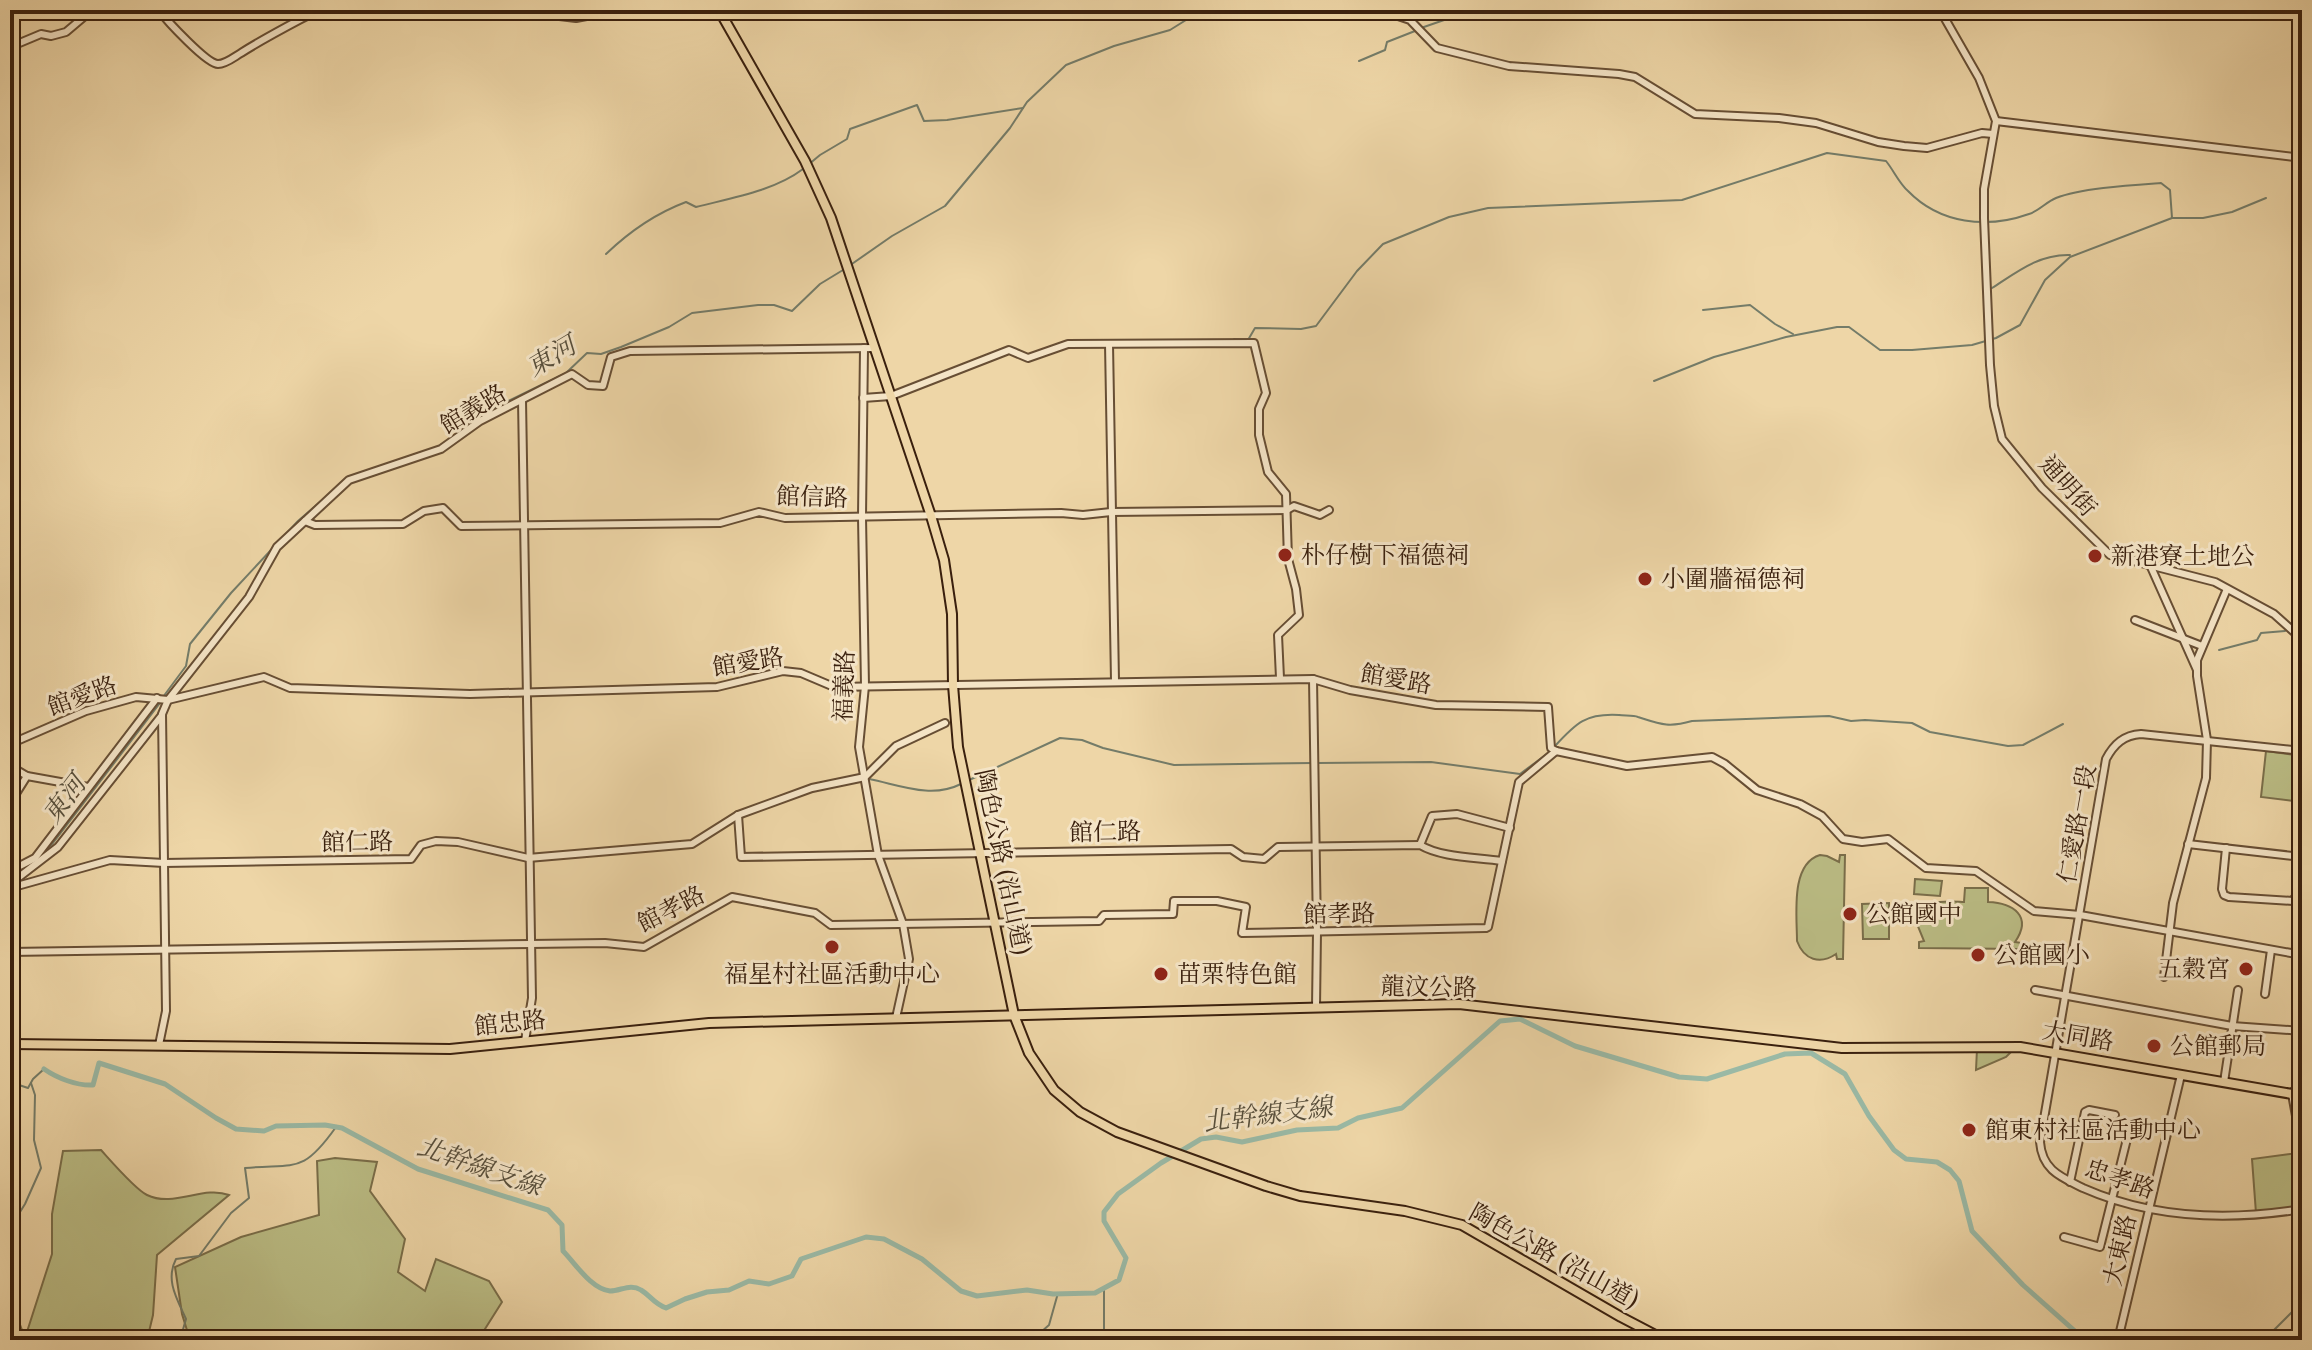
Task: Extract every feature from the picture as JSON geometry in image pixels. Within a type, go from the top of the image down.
[{"type":"main road","name":"陶色公路 (沿山道)","points":[[720,11],[811,172],[847,264],[931,516],[948,579],[958,747],[1014,1015],[1022,1041],[1038,1070],[1065,1101],[1117,1132],[1300,1196],[1405,1211],[1462,1225],[1665,1340]]},
{"type":"main road","name":"龍汶公路","points":[[1014,1015],[1459,1004],[1842,1048]]},
{"type":"main road","name":"館忠路","points":[[10,1044],[436,1049],[709,1023],[1014,1015]]},
{"type":"main road","name":"大同路","points":[[1842,1048],[2020,1047],[2292,1094]]},
{"type":"main road","points":[[2292,1094],[2302,1085]]},
{"type":"street","points":[[10,47],[41,34],[51,36],[66,32],[92,10]]},
{"type":"street","points":[[159,10],[172,28],[208,61],[217,64],[226,62],[318,10]]},
{"type":"street","points":[[486,10],[495,16],[518,11],[576,18],[618,10]]},
{"type":"street","points":[[704,10],[743,14],[764,10]]},
{"type":"street","points":[[876,10],[889,10]]},
{"type":"street","points":[[960,10],[980,10]]},
{"type":"street","points":[[1225,10],[1238,15],[1246,10]]},
{"type":"street","points":[[1380,10],[1410,20],[1437,48],[1509,66],[1635,77],[1695,114],[1816,123],[1878,142],[1927,148],[1982,133],[1993,134]]},
{"type":"street","points":[[1940,10],[1979,78],[1996,121],[2302,158]]},
{"type":"street","name":"通明街","points":[[1996,121],[1984,189],[1984,222],[1994,406],[2002,439],[2042,488],[2110,555],[2185,574],[2227,589],[2274,614],[2302,639]]},
{"type":"street","points":[[863,398],[891,396],[1009,350],[1028,358],[1068,344],[1254,343],[1266,393],[1259,409],[1260,438],[1268,472],[1286,494],[1288,559],[1299,615],[1278,635],[1280,678]]},
{"type":"street","points":[[1109,344],[1115,681]]},
{"type":"street","name":"福義路","points":[[864,348],[862,517],[865,686],[859,747],[878,855],[903,924],[909,959],[896,1018]]},
{"type":"street","name":"館義路","points":[[162,714],[168,700],[249,597],[277,547],[349,480],[441,449],[480,421],[572,374],[588,385],[603,386],[611,357],[630,351],[874,348]]},
{"type":"street","points":[[522,400],[532,998],[525,1041]]},
{"type":"street","name":"館信路","points":[[305,521],[315,525],[403,524],[424,511],[443,508],[461,526],[720,523],[759,512],[785,518],[1083,515],[1287,510],[1294,506],[1320,515],[1329,510]]},
{"type":"street","points":[[2151,567],[2197,670],[2207,740],[2206,778],[2168,931],[2164,977]]},
{"type":"street","points":[[2197,670],[2202,646],[2227,589]]},
{"type":"street","points":[[2135,620],[2202,646]]},
{"type":"street","name":"館愛路","points":[[10,744],[86,711],[136,697],[168,700],[264,677],[290,688],[470,694],[717,687],[783,671],[801,673],[834,687],[1313,679],[1350,690],[1436,705],[1548,707],[1551,748],[1556,751]]},
{"type":"street","points":[[1313,679],[1316,1007]]},
{"type":"street","points":[[10,871],[35,858],[157,698]]},
{"type":"street","points":[[159,1045],[166,1011],[162,714]]},
{"type":"street","points":[[10,886],[58,847],[162,714]]},
{"type":"street","points":[[865,777],[896,746],[945,723]]},
{"type":"street","name":"仁愛路一段","points":[[2056,1053],[2106,759],[2110,752],[2123,738],[2132,735],[2302,751]]},
{"type":"street","points":[[1502,861],[1519,782],[1556,751],[1627,766],[1712,757],[1757,790],[1800,804],[1822,816],[1843,839],[1862,842],[1888,839],[1926,868],[1976,871],[2034,911],[2080,915],[2302,955]]},
{"type":"street","points":[[10,766],[27,776],[88,787]]},
{"type":"street","points":[[10,803],[27,776]]},
{"type":"street","name":"館仁路","points":[[10,886],[110,860],[164,863],[411,859],[421,845],[436,841],[458,842],[528,858],[692,844],[738,815],[812,788],[865,777]]},
{"type":"street","points":[[1420,845],[1432,816],[1457,814],[1510,828]]},
{"type":"street","name":"館仁路","points":[[738,815],[741,857],[1231,849],[1243,857],[1264,859],[1278,847],[1420,845],[1435,854],[1502,861]]},
{"type":"street","points":[[2188,844],[2226,848],[2302,857],[2298,893],[2293,901],[2224,895],[2226,848]]},
{"type":"street","name":"館孝路","points":[[10,952],[605,943],[644,947],[732,897],[815,913],[831,925],[1099,921],[1104,915],[1173,914],[1174,901],[1217,901],[1246,907],[1242,933],[1486,928],[1502,861]]},
{"type":"street","points":[[2265,994],[2271,950]]},
{"type":"street","points":[[2035,990],[2232,1026],[2302,1031]]},
{"type":"street","points":[[2224,1082],[2238,990]]},
{"type":"street","name":"忠孝路","points":[[2056,1053],[2040,1142],[2044,1161],[2056,1175],[2112,1200],[2148,1210],[2247,1217],[2302,1209]]},
{"type":"street","name":"大東路","points":[[2118,1340],[2181,1075]]},
{"type":"street","points":[[2292,1094],[2302,1149]]},
{"type":"street","points":[[2070,1182],[2085,1112],[2115,1115]]},
{"type":"street","points":[[2064,1237],[2100,1247],[2131,1123]]},
{"type":"green space","points":[[2266,751],[2302,756],[2302,802],[2261,797]]},
{"type":"green space","points":[[1820,855],[1839,862],[1840,855],[1845,855],[1843,959],[1837,959],[1836,954],[1813,959],[1804,953],[1797,941],[1796,905],[1800,879],[1810,860]]},
{"type":"green space","points":[[1915,879],[1942,881],[1940,896],[1914,894]]},
{"type":"green space","points":[[1965,888],[1988,888],[1988,902],[2005,905],[2018,913],[2022,925],[2015,942],[2022,943],[2022,949],[1919,948],[1919,942],[1924,941],[1917,924],[1924,909],[1934,903],[1964,902]]},
{"type":"green space","points":[[1889,903],[1889,939],[1863,939],[1862,904]]},
{"type":"green space","points":[[1977,1049],[2012,1051],[2006,1057],[1976,1070]]},
{"type":"green space","points":[[101,1150],[147,1195],[168,1199],[209,1193],[229,1195],[157,1255],[153,1315],[147,1340],[10,1340],[10,1298],[25,1338],[52,1254],[52,1214],[63,1151]]},
{"type":"green space","points":[[17,1151],[10,1255],[10,1153]]},
{"type":"green space","points":[[2298,1153],[2302,1172],[2302,1206],[2256,1213],[2252,1159]]},
{"type":"green space","points":[[335,1158],[377,1162],[370,1191],[405,1239],[398,1272],[425,1291],[436,1259],[489,1281],[502,1302],[478,1340],[190,1340],[182,1314],[175,1267],[241,1237],[319,1215],[317,1161]]},
{"type":"waterway","name":"東河","points":[[849,266],[892,236],[945,206],[1010,128],[1027,102],[1066,65],[1114,46],[1170,30],[1202,10]]},
{"type":"waterway","points":[[1421,28],[1473,10]]},
{"type":"waterway","points":[[2025,10],[2033,10]]},
{"type":"waterway","points":[[1359,61],[1385,50],[1387,42],[1415,31]]},
{"type":"waterway","points":[[808,165],[847,139],[850,129],[917,105],[924,121],[1023,108]]},
{"type":"waterway","points":[[1234,339],[1248,340],[1255,328],[1301,329],[1316,326],[1357,271],[1383,244],[1449,217],[1488,208],[1682,200],[1827,153],[1886,161],[1905,188],[1934,211],[1949,217],[1981,222],[2013,219],[2033,213],[2052,200],[2079,192],[2161,183],[2170,190],[2172,218]]},
{"type":"waterway","points":[[606,254],[643,224],[674,207],[686,202],[696,207],[752,193],[792,177],[803,169]]},
{"type":"waterway","points":[[1654,381],[1714,357],[1837,327],[1849,327],[1880,350],[1972,345],[1996,338],[2020,325],[2045,280],[2070,257],[2172,218],[2203,218],[2232,212],[2266,198]]},
{"type":"waterway","points":[[1992,288],[2038,261],[2070,255]]},
{"type":"waterway","name":"東河","points":[[349,477],[439,447],[496,407],[566,373],[587,353],[601,354],[621,347],[669,327],[692,313],[758,305],[774,305],[792,311],[820,284],[843,270]]},
{"type":"waterway","points":[[1703,310],[1750,305],[1793,334]]},
{"type":"waterway","name":"東河","points":[[163,697],[186,666],[190,644],[231,593],[298,521],[335,489]]},
{"type":"waterway","points":[[2219,650],[2257,640],[2261,633],[2285,631]]},
{"type":"waterway","name":"東河","points":[[41,855],[160,703]]},
{"type":"waterway","points":[[1555,746],[1582,721],[1608,715],[1634,716],[1670,725],[1692,721],[1829,716],[1851,721],[1912,723],[1930,732],[2008,746],[2023,745],[2063,724]]},
{"type":"waterway","points":[[967,781],[1060,738],[1082,740],[1174,765],[1312,763]]},
{"type":"waterway","points":[[1318,763],[1431,762],[1520,774],[1551,751]]},
{"type":"waterway","points":[[869,779],[927,791],[961,784]]},
{"type":"waterway","points":[[1507,820],[1512,801]]},
{"type":"waterway","name":"東河","points":[[10,876],[30,864]]},
{"type":"waterway","name":"北幹線支線","points":[[44,1069],[67,1081],[93,1085],[99,1063],[165,1084],[236,1129],[264,1131],[276,1126],[325,1125],[342,1128],[418,1169],[548,1210],[562,1225],[563,1251],[596,1286],[610,1291],[637,1288],[666,1308],[685,1299],[707,1292],[729,1290],[749,1281],[769,1284],[792,1276],[801,1259],[866,1237],[884,1239],[922,1259],[961,1291],[977,1296],[1027,1290],[1053,1294],[1095,1293],[1119,1280],[1126,1258],[1104,1221],[1104,1212],[1118,1194],[1161,1163],[1201,1139],[1216,1137],[1242,1142],[1297,1130],[1338,1128],[1358,1118],[1402,1108],[1500,1021],[1520,1019],[1575,1046],[1679,1077],[1707,1079],[1785,1054],[1811,1053],[1845,1074],[1869,1116],[1894,1150],[1906,1159],[1937,1162],[1950,1170],[1959,1181],[1972,1231],[2023,1285],[2085,1340]]},
{"type":"waterway","points":[[10,1082],[28,1088],[44,1069]]},
{"type":"waterway","points":[[10,1228],[41,1168],[34,1140],[35,1095],[31,1083]]},
{"type":"waterway","points":[[180,1340],[186,1319],[172,1282],[176,1259],[199,1256],[231,1213],[249,1198],[245,1168],[297,1164],[306,1160],[336,1127]]},
{"type":"waterway","points":[[10,1255],[13,1273],[10,1286]]},
{"type":"waterway","points":[[1104,1288],[1104,1339]]},
{"type":"waterway","points":[[1032,1340],[1049,1325],[1058,1293]]},
{"type":"waterway","points":[[2270,1340],[2270,1334],[2302,1302]]},
{"type":"place","name":"朴仔樹下福德祠","points":[[1285,555]]},
{"type":"place","name":"新港寮土地公","points":[[2095,556]]},
{"type":"place","name":"小圍牆福德祠","points":[[1645,579]]},
{"type":"place","name":"公館國中","points":[[1850,914]]},
{"type":"place","name":"福星村社區活動中心","points":[[832,947]]},
{"type":"place","name":"公館國小","points":[[1978,955]]},
{"type":"place","name":"五穀宮","points":[[2246,969]]},
{"type":"place","name":"苗栗特色館","points":[[1161,974]]},
{"type":"place","name":"公館郵局","points":[[2154,1046]]},
{"type":"place","name":"館東村社區活動中心","points":[[1969,1130]]}]
